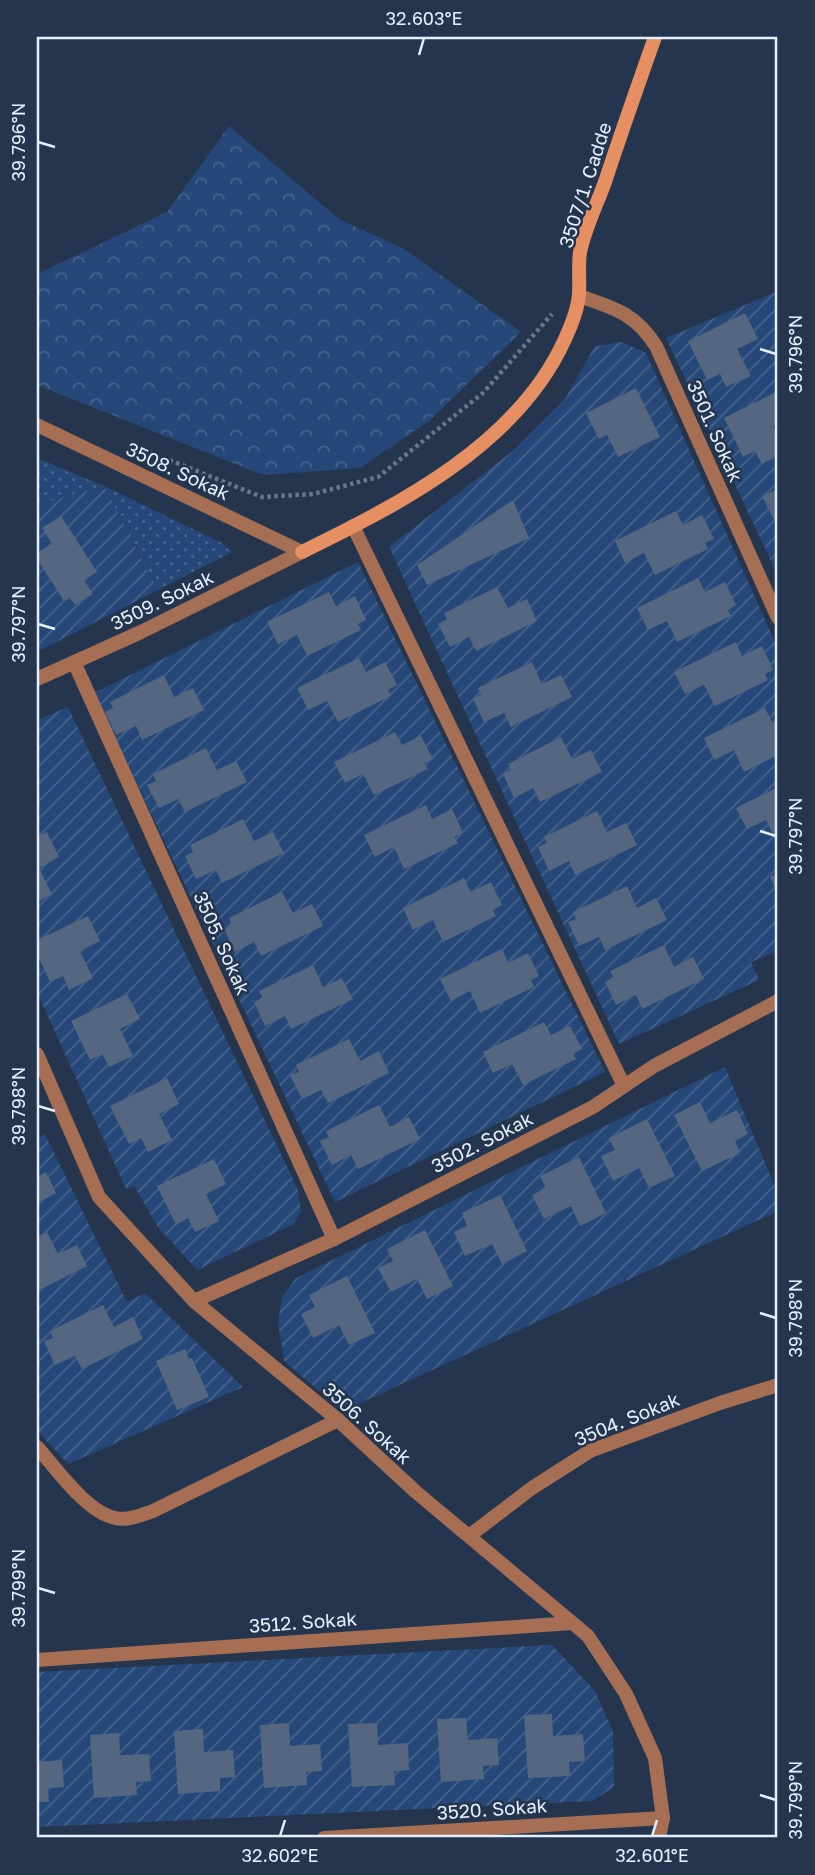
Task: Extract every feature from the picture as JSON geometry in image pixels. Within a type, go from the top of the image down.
[{"type":"street","name":"3507/1. Cadde","points":[[302,552],[400,502],[443,473],[505,422],[526,399],[564,342],[579,296],[580,251],[655,37]]},
{"type":"street","name":"3501. Sokak","points":[[579,296],[619,309],[637,321],[656,346],[778,618]]},
{"type":"street","name":"3508. Sokak","points":[[37,425],[302,552]]},
{"type":"street","points":[[354,526],[624,1086]]},
{"type":"street","name":"3509. Sokak","points":[[37,679],[141,632],[302,552]]},
{"type":"street","name":"3505. Sokak","points":[[75,662],[334,1239]]},
{"type":"street","name":"3502. Sokak","points":[[194,1301],[334,1239],[593,1107],[654,1066],[778,1001]]},
{"type":"street","name":"3506. Sokak","points":[[37,1054],[99,1197],[194,1301],[338,1420],[416,1492],[588,1636],[626,1694],[655,1758],[663,1818],[659,1838]]},
{"type":"street","name":"3504. Sokak","points":[[469,1536],[532,1488],[590,1451],[720,1403],[778,1385]]},
{"type":"street","points":[[37,1447],[82,1498],[96,1508],[115,1518],[136,1517],[338,1420]]},
{"type":"street","name":"3512. Sokak","points":[[37,1660],[572,1623]]},
{"type":"street","name":"3520. Sokak","points":[[324,1838],[663,1818]]},
{"type":"path","points":[[137,447],[262,497],[313,494],[378,477],[483,393],[549,316],[579,296]]},
{"type":"green space","points":[[229,126],[339,219],[404,249],[521,332],[429,421],[360,468],[263,475],[37,385],[37,274],[167,212]]},
{"type":"green space","points":[[778,291],[778,573],[777,574],[666,338]]},
{"type":"green space","points":[[622,342],[646,353],[778,649],[778,951],[751,962],[759,980],[619,1044],[389,547],[514,450],[565,399],[595,346]]},
{"type":"green space","points":[[37,458],[104,486],[37,505]]},
{"type":"green space","points":[[104,486],[220,542],[232,552],[158,590]]},
{"type":"green space","points":[[104,486],[158,590],[37,652],[37,505]]},
{"type":"green space","points":[[358,562],[605,1072],[335,1202],[94,693]]},
{"type":"green space","points":[[68,707],[298,1190],[301,1211],[294,1224],[197,1270],[158,1227],[134,1186],[126,1189],[37,992],[37,720]]},
{"type":"green space","points":[[725,1067],[778,1194],[778,1211],[343,1411],[284,1361],[278,1322],[282,1297],[296,1278]]},
{"type":"green space","points":[[45,1134],[127,1302],[145,1293],[243,1387],[68,1464],[37,1430],[37,1138]]},
{"type":"green space","points":[[552,1645],[595,1691],[613,1732],[614,1787],[592,1801],[37,1827],[37,1672]]},
{"type":"building","points":[[745,313],[758,339],[737,349],[751,376],[726,387],[720,374],[707,380],[688,341]]},
{"type":"building","points":[[636,388],[660,437],[618,457],[607,435],[599,439],[586,413]]},
{"type":"building","points":[[778,391],[778,423],[773,426],[778,437],[778,456],[762,464],[755,451],[743,457],[724,418]]},
{"type":"building","points":[[778,489],[778,528],[762,496]]},
{"type":"building","points":[[513,500],[529,538],[427,585],[417,565]]},
{"type":"building","points":[[676,511],[683,525],[702,515],[714,539],[705,543],[708,549],[655,575],[644,553],[625,563],[615,541]]},
{"type":"building","points":[[61,516],[97,572],[84,580],[93,594],[75,605],[70,598],[64,601],[37,559],[37,553],[52,544],[42,528]]},
{"type":"building","points":[[698,578],[705,592],[725,582],[736,605],[728,610],[731,616],[677,642],[667,621],[648,630],[637,608]]},
{"type":"building","points":[[497,587],[508,608],[527,599],[537,621],[476,651],[469,637],[450,647],[438,624],[447,619],[444,613]]},
{"type":"building","points":[[329,592],[336,606],[355,596],[366,620],[358,624],[361,630],[307,656],[297,635],[278,644],[267,622]]},
{"type":"building","points":[[736,642],[742,656],[762,646],[773,670],[765,674],[768,680],[715,706],[704,685],[685,694],[674,672]]},
{"type":"building","points":[[359,658],[366,672],[385,662],[397,685],[388,690],[391,696],[338,722],[327,701],[308,710],[297,688]]},
{"type":"building","points":[[532,662],[542,684],[561,675],[572,697],[511,727],[504,713],[484,722],[473,699],[481,695],[478,688]]},
{"type":"building","points":[[164,675],[174,697],[193,688],[204,710],[142,740],[136,726],[116,735],[105,712],[113,708],[110,702]]},
{"type":"building","points":[[765,708],[772,722],[778,719],[778,755],[744,772],[734,750],[714,760],[704,738]]},
{"type":"building","points":[[395,732],[402,745],[421,736],[433,759],[424,763],[428,769],[374,795],[363,774],[345,783],[334,762]]},
{"type":"building","points":[[561,737],[572,759],[591,750],[602,772],[540,802],[533,788],[514,798],[503,774],[511,770],[508,764]]},
{"type":"building","points":[[206,748],[217,770],[236,761],[247,782],[185,812],[178,799],[159,808],[147,785],[156,781],[153,774]]},
{"type":"building","points":[[778,787],[778,845],[766,820],[747,829],[736,808]]},
{"type":"building","points":[[426,805],[432,819],[452,809],[463,833],[454,837],[458,843],[404,869],[394,847],[375,857],[364,835]]},
{"type":"building","points":[[597,811],[607,832],[626,823],[637,845],[575,875],[569,861],[549,871],[538,847],[547,843],[544,837]]},
{"type":"building","points":[[243,819],[254,841],[273,832],[284,853],[222,883],[216,870],[196,879],[185,856],[193,852],[190,845]]},
{"type":"building","points":[[47,832],[59,857],[39,868],[52,894],[37,902],[37,837]]},
{"type":"building","points":[[778,873],[778,894],[770,877]]},
{"type":"building","points":[[464,878],[471,892],[491,882],[502,905],[493,910],[496,916],[443,942],[433,920],[413,930],[403,908]]},
{"type":"building","points":[[627,886],[637,908],[656,898],[667,920],[605,950],[599,937],[579,946],[568,922],[576,919],[573,912]]},
{"type":"building","points":[[282,892],[293,913],[312,904],[323,926],[261,956],[254,942],[235,952],[224,929],[232,924],[229,918]]},
{"type":"building","points":[[88,916],[100,941],[80,951],[93,978],[69,990],[63,976],[50,982],[37,954],[37,940]]},
{"type":"building","points":[[664,945],[674,967],[693,957],[704,979],[642,1009],[636,995],[616,1005],[605,982],[613,977],[610,971]]},
{"type":"building","points":[[502,949],[508,963],[528,953],[539,976],[531,980],[534,987],[480,1013],[470,991],[451,1001],[440,979]]},
{"type":"building","points":[[313,965],[323,987],[342,978],[353,999],[291,1029],[285,1016],[265,1026],[254,1002],[263,998],[259,991]]},
{"type":"building","points":[[127,994],[140,1019],[120,1029],[133,1056],[109,1067],[102,1054],[90,1060],[71,1021]]},
{"type":"building","points":[[544,1022],[551,1035],[570,1026],[582,1049],[573,1053],[576,1059],[523,1085],[512,1064],[493,1073],[483,1052]]},
{"type":"building","points":[[349,1039],[360,1061],[379,1051],[389,1073],[328,1103],[321,1090],[302,1099],[290,1075],[299,1072],[296,1065]]},
{"type":"building","points":[[167,1078],[179,1104],[159,1114],[172,1140],[148,1152],[141,1138],[129,1144],[110,1106]]},
{"type":"building","points":[[700,1102],[710,1123],[737,1110],[748,1134],[735,1141],[740,1153],[702,1171],[674,1115]]},
{"type":"building","points":[[379,1105],[390,1127],[409,1117],[420,1139],[358,1169],[351,1155],[332,1165],[320,1141],[329,1137],[326,1131]]},
{"type":"building","points":[[647,1119],[675,1176],[649,1188],[639,1168],[613,1181],[601,1156],[615,1150],[609,1138]]},
{"type":"building","points":[[579,1157],[606,1213],[580,1226],[571,1206],[544,1219],[532,1195],[546,1188],[540,1176]]},
{"type":"building","points":[[214,1159],[226,1184],[206,1194],[219,1221],[195,1232],[188,1218],[176,1225],[157,1186]]},
{"type":"building","points":[[46,1172],[56,1193],[37,1203],[37,1177]]},
{"type":"building","points":[[500,1195],[527,1251],[502,1264],[492,1244],[465,1256],[454,1232],[467,1226],[462,1213]]},
{"type":"building","points":[[425,1230],[453,1286],[427,1299],[417,1279],[391,1292],[378,1268],[393,1261],[387,1249]]},
{"type":"building","points":[[47,1232],[58,1254],[77,1245],[87,1266],[37,1291],[37,1237]]},
{"type":"building","points":[[347,1276],[375,1333],[349,1345],[339,1325],[313,1338],[301,1314],[315,1307],[309,1295]]},
{"type":"building","points":[[103,1305],[114,1327],[133,1317],[143,1339],[82,1369],[75,1356],[55,1365],[44,1341],[53,1338],[50,1331]]},
{"type":"building","points":[[185,1349],[189,1359],[192,1358],[209,1397],[177,1410],[156,1361]]},
{"type":"building","points":[[552,1714],[553,1736],[583,1734],[585,1761],[569,1762],[570,1776],[528,1778],[524,1715]]},
{"type":"building","points":[[466,1718],[468,1740],[497,1738],[499,1765],[483,1766],[484,1779],[441,1782],[437,1719]]},
{"type":"building","points":[[289,1723],[290,1746],[320,1744],[322,1771],[306,1772],[307,1785],[264,1788],[260,1725]]},
{"type":"building","points":[[377,1723],[378,1745],[408,1743],[409,1770],[394,1771],[395,1785],[352,1787],[348,1724]]},
{"type":"building","points":[[203,1729],[204,1752],[233,1750],[235,1777],[220,1778],[220,1791],[178,1794],[174,1731]]},
{"type":"building","points":[[119,1733],[120,1755],[149,1754],[151,1781],[136,1782],[137,1795],[94,1798],[90,1735]]},
{"type":"building","points":[[62,1760],[64,1787],[48,1788],[49,1802],[37,1802],[37,1762]]}]
